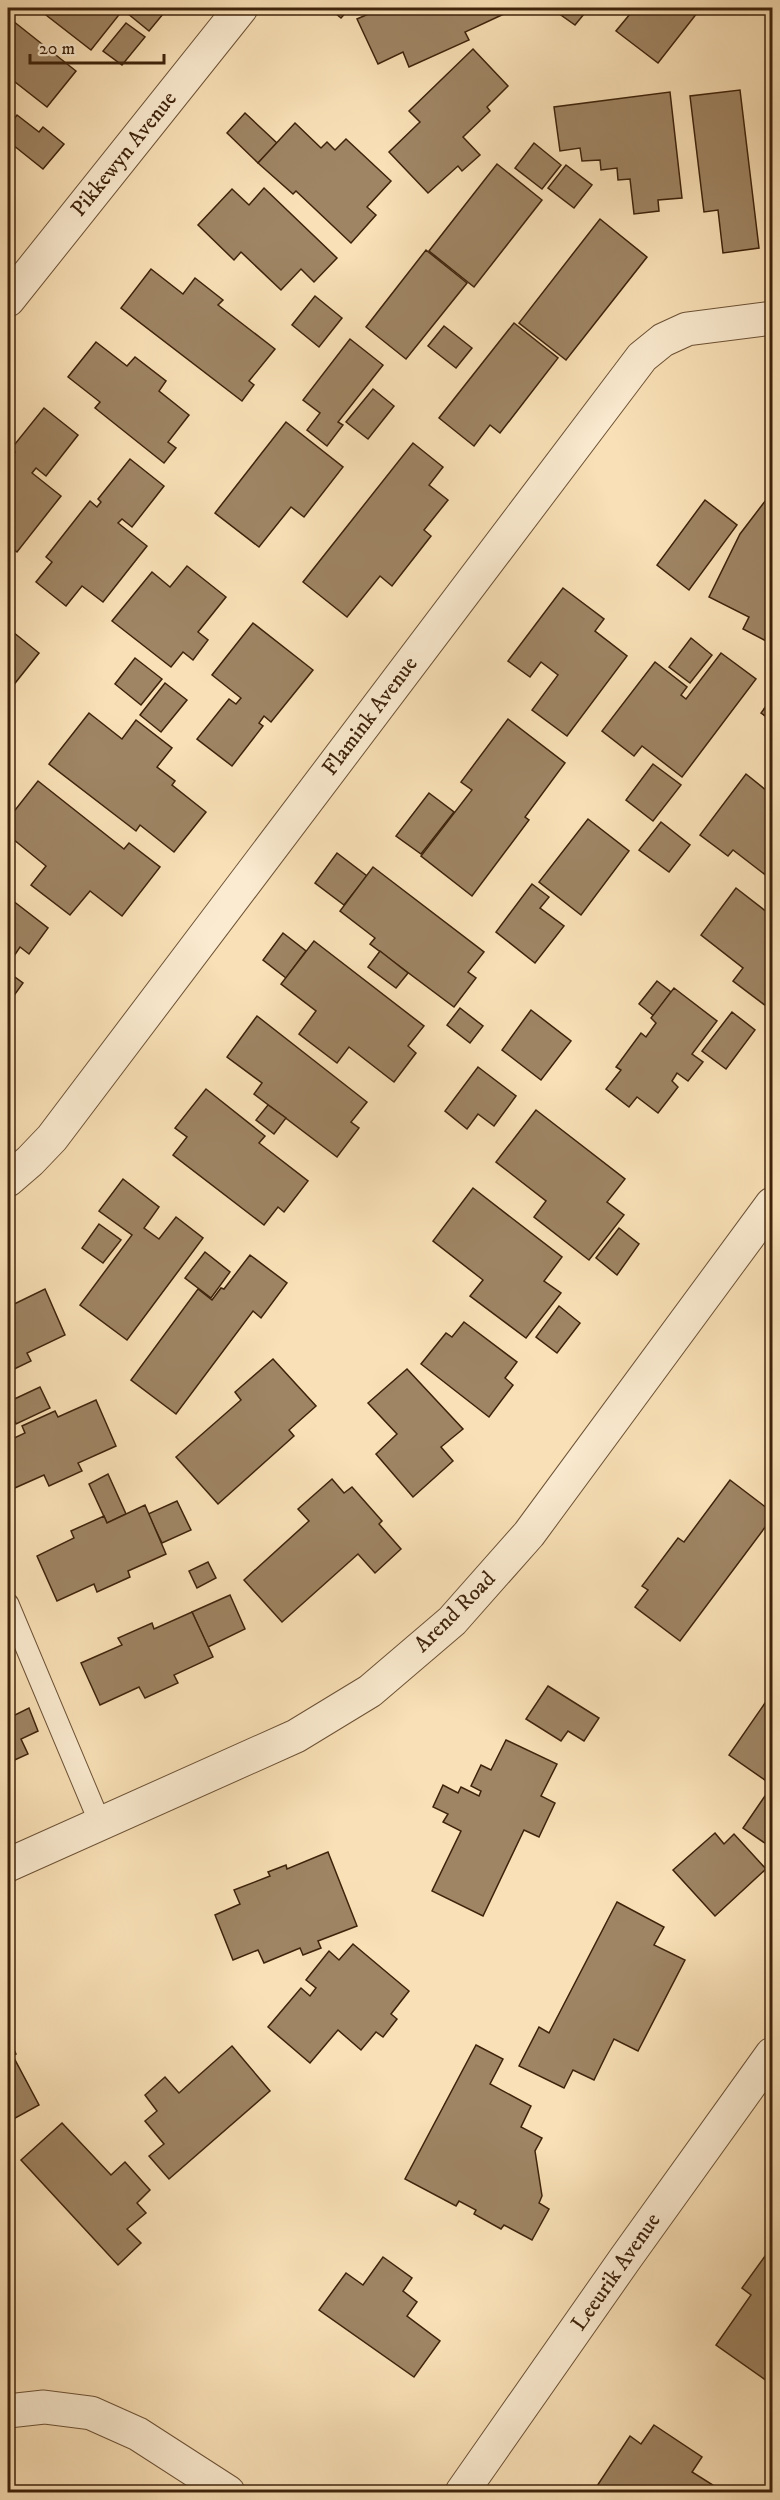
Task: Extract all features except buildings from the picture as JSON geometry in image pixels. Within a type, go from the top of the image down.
[{"type":"street","name":"Pikkewyn Avenue","points":[[8,300],[241,8]]},
{"type":"street","name":"Flamink Avenue","points":[[8,1180],[51,1138],[642,357],[663,340],[687,329],[772,318]]},
{"type":"street","name":"Arend Road","points":[[8,1865],[296,1736],[370,1691],[452,1621],[530,1534],[772,1204]]},
{"type":"street","name":"Leeurik Avenue","points":[[462,2493],[625,2259],[772,2054]]},
{"type":"street","points":[[8,2411],[44,2407],[91,2413],[138,2434],[228,2493]]},
{"type":"lane","points":[[8,1604],[100,1823]]}]
